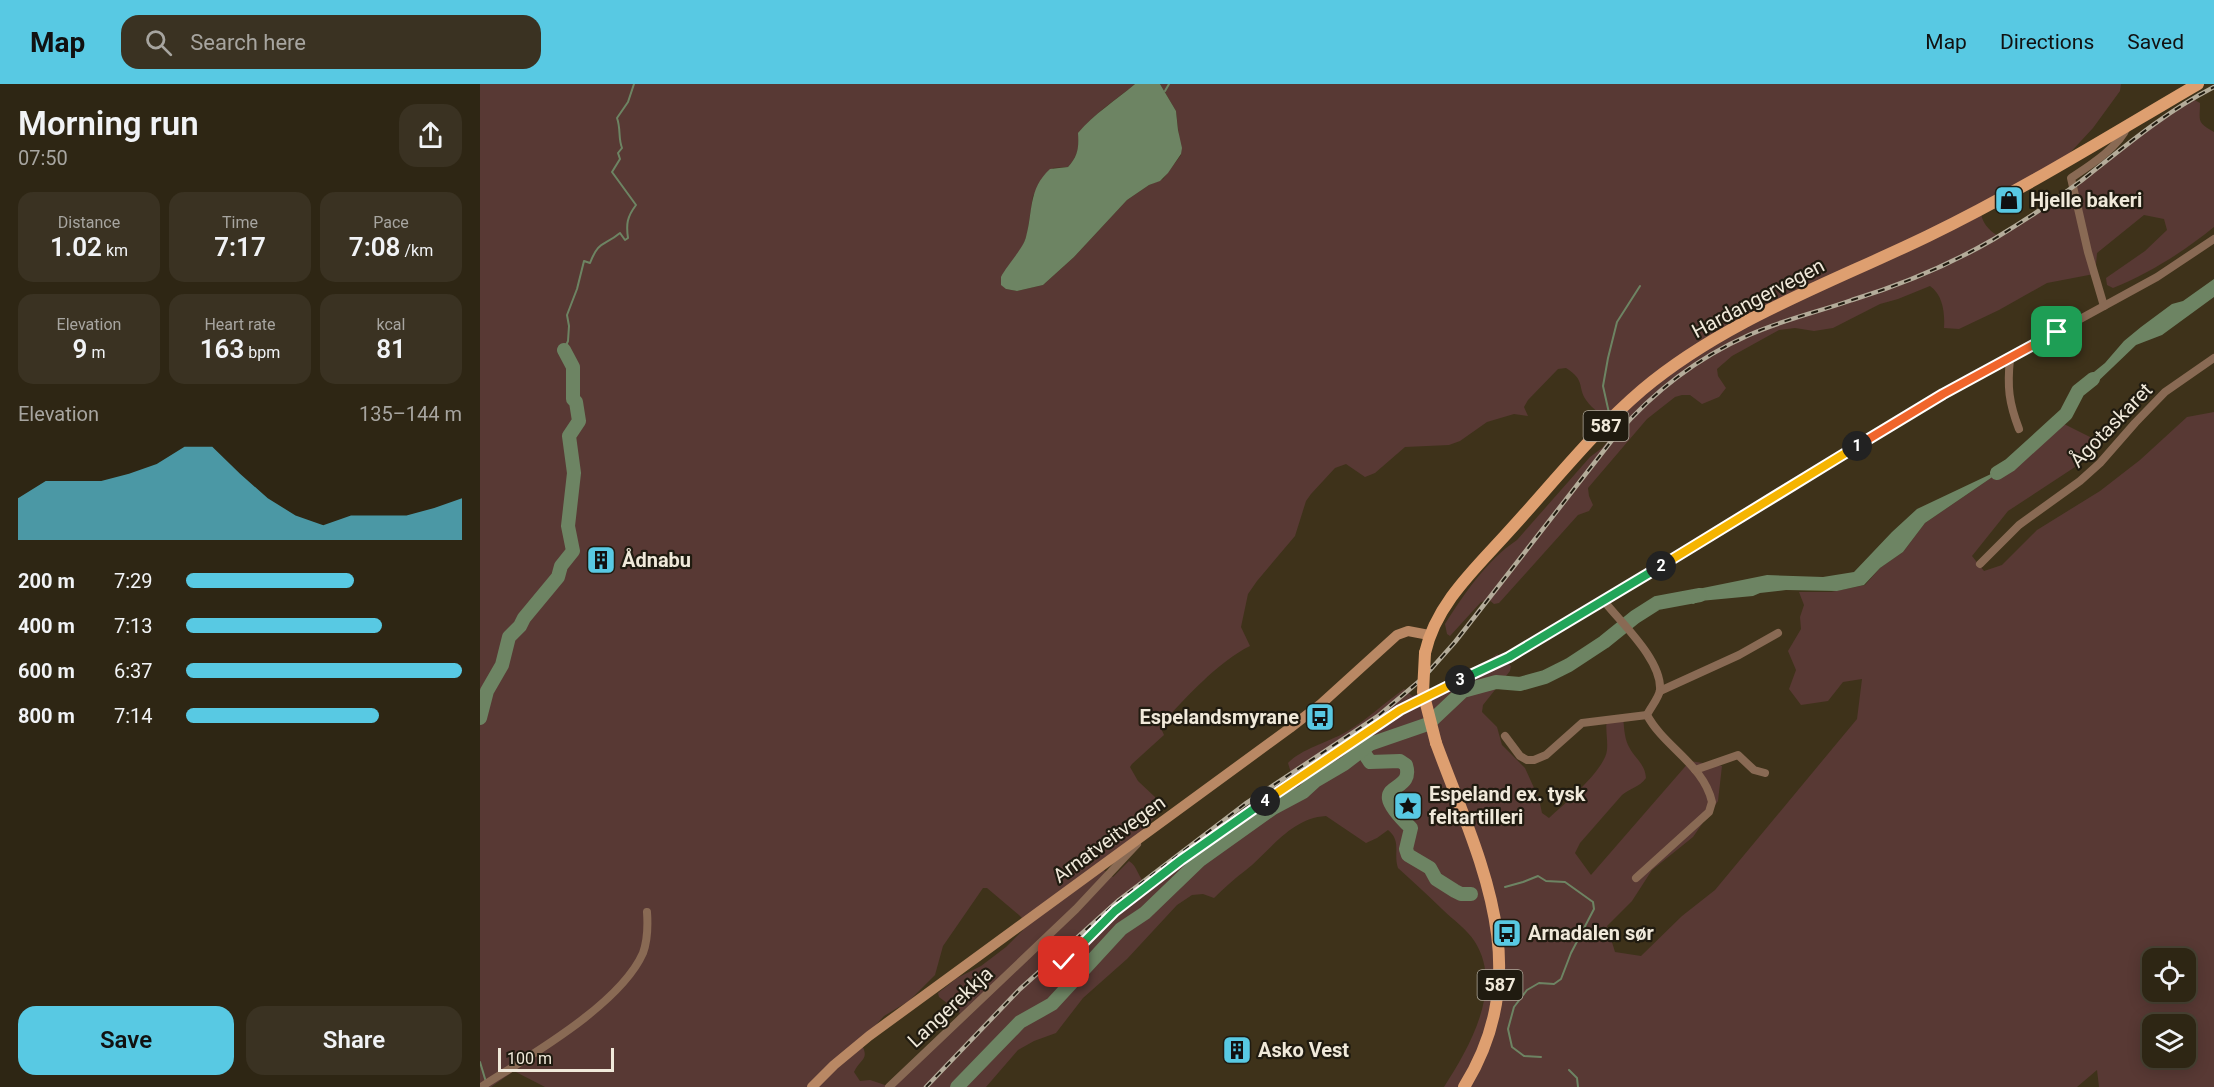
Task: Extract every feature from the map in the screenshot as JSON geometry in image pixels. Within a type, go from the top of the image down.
[{"type":"main road","name":"Hardangervegen","points":[[1464,1087],[1481,1056],[1495,1016],[1500,975],[1500,946],[1496,917],[1485,877],[1436,743],[1425,702],[1423,670],[1425,654],[1429,635],[1444,607],[1468,576],[1600,432],[1642,391],[1675,366],[1751,320],[1989,205],[2198,84]]},
{"type":"main road","name":"Arnatveitvegen","points":[[812,1087],[869,1036],[1314,710],[1397,635],[1408,632],[1429,635]]},
{"type":"street","points":[[2104,306],[2088,252],[2071,178],[2123,136],[2127,125]]},
{"type":"street","points":[[1033,951],[1056,962],[1064,962],[1071,958],[1115,911],[1181,860],[1269,797],[1400,710],[1509,657],[1943,394],[2010,359],[2186,259],[2214,238]]},
{"type":"street","name":"Ågotaskaret","points":[[1980,564],[2019,525],[2080,481],[2100,463],[2165,392],[2214,358]]},
{"type":"street","points":[[2010,359],[2007,386],[2019,429]]},
{"type":"street","points":[[1604,601],[1655,668],[1660,691]]},
{"type":"street","points":[[1647,715],[1660,691],[1739,655],[1778,633]]},
{"type":"street","points":[[1505,735],[1520,756],[1527,760],[1534,760],[1546,755],[1582,723],[1647,715]]},
{"type":"street","points":[[1636,878],[1709,812],[1712,798],[1695,770],[1657,731],[1647,715]]},
{"type":"street","points":[[1695,770],[1738,755],[1754,770],[1765,773]]},
{"type":"street","name":"Langerekkja","points":[[889,1087],[1076,909],[1144,835]]},
{"type":"street","points":[[481,1087],[539,1051],[587,1015],[625,979],[636,965],[644,949],[648,928],[647,912]]},
{"type":"shaded area","points":[[480,84],[1135,84],[1085,126],[1079,133],[1079,143],[1074,159],[1068,167],[1053,168],[1033,196],[1027,235],[1006,289],[1017,291],[1043,285],[1074,257],[1127,200],[1149,185],[1163,179],[1181,155],[1176,111],[1160,84],[2121,84],[2120,91],[2093,128],[2068,155],[1981,212],[1986,225],[1997,235],[2005,233],[2014,225],[2038,213],[2056,197],[2074,188],[2129,141],[2146,132],[2168,113],[2191,98],[2200,103],[2200,120],[2204,126],[2214,132],[2214,227],[2190,245],[2153,269],[2127,282],[2113,288],[2107,285],[2106,278],[2145,251],[2167,230],[2164,219],[2144,215],[2097,253],[2095,276],[2094,274],[2047,283],[1959,329],[1944,328],[1942,305],[1938,294],[1930,286],[1880,304],[1833,328],[1814,331],[1795,328],[1779,330],[1732,356],[1717,369],[1718,376],[1726,388],[1719,397],[1702,404],[1690,395],[1675,397],[1647,419],[1588,488],[1593,505],[1589,511],[1578,515],[1499,603],[1494,604],[1489,600],[1481,602],[1450,636],[1447,634],[1445,624],[1477,578],[1496,557],[1517,540],[1590,457],[1602,448],[1618,429],[1616,425],[1589,404],[1583,395],[1579,380],[1572,373],[1566,368],[1558,369],[1528,400],[1524,407],[1528,416],[1514,414],[1487,422],[1460,441],[1449,445],[1405,447],[1375,473],[1365,477],[1346,464],[1335,468],[1306,501],[1295,536],[1248,594],[1241,627],[1250,646],[1226,661],[1190,693],[1160,726],[1164,735],[1130,767],[1138,781],[1155,797],[1157,813],[1151,822],[1101,868],[1113,877],[1129,861],[1144,882],[1148,882],[1213,835],[1247,806],[1270,792],[1281,790],[1292,776],[1288,763],[1300,754],[1354,727],[1404,689],[1412,696],[1436,688],[1451,678],[1483,665],[1497,654],[1511,666],[1510,671],[1483,705],[1482,712],[1497,727],[1502,745],[1525,768],[1539,799],[1542,813],[1549,818],[1592,777],[1605,758],[1607,717],[1623,716],[1627,742],[1630,750],[1644,768],[1646,778],[1622,795],[1580,843],[1575,853],[1591,875],[1690,761],[1722,766],[1718,801],[1693,837],[1652,870],[1632,901],[1607,926],[1615,952],[1641,956],[1682,916],[1715,890],[1857,719],[1862,679],[1843,682],[1828,701],[1801,705],[1789,689],[1796,670],[1788,651],[1801,629],[1800,617],[1804,605],[1799,592],[1831,592],[1865,585],[1880,568],[1903,552],[1925,523],[2010,465],[2058,421],[2098,441],[2075,467],[2008,511],[1972,556],[1984,571],[2002,565],[2037,530],[2100,491],[2140,460],[2187,417],[2214,412],[2214,1087],[2099,1087],[2097,1070],[2077,1087],[1444,1087],[1463,1054],[1480,1017],[1485,998],[1486,979],[1483,960],[1468,933],[1398,868],[1395,839],[1388,830],[1366,843],[1326,816],[1302,822],[1282,836],[1214,898],[1203,894],[1192,895],[1177,905],[1127,959],[1083,998],[1056,1033],[1018,1050],[986,1087],[545,1087],[514,1071],[491,1087],[480,1087]],"holes":[[[983,888],[987,888],[1022,918],[1023,930],[1006,947],[981,966],[957,978],[938,993],[939,997],[960,1013],[931,1048],[888,1086],[870,1080],[860,1081],[854,1072],[865,1056],[861,1043],[863,1039],[884,1016],[909,1001],[935,975],[943,946]]]},
{"type":"shaded area","points":[[1135,84],[1160,84],[1176,111],[1181,154],[1160,181],[1149,185],[1127,200],[1074,257],[1043,285],[1017,291],[1006,289],[1001,285],[1001,277],[1024,242],[1032,201],[1043,177],[1050,169],[1068,167],[1077,151],[1078,133],[1098,113]]},
{"type":"shaded area","points":[[2214,279],[2214,297],[2162,335],[2136,345],[2090,389],[2078,391],[2089,376],[2141,327],[2172,304],[2183,301]]},
{"type":"shaded area","points":[[2010,465],[1925,523],[1903,552],[1880,568],[1864,585],[1837,591],[1786,590],[1700,601],[1693,604],[1682,597],[1688,591],[1767,575],[1823,577],[1854,572],[1917,509]]},
{"type":"waterway","points":[[564,350],[568,341],[567,315],[584,261],[590,263],[599,247],[620,233],[625,240],[628,238],[628,221],[636,205],[612,172],[620,159],[618,153],[622,148],[617,118],[628,102],[634,84]]},
{"type":"waterway","points":[[1165,91],[1169,84]]},
{"type":"waterway","points":[[1609,413],[1603,386],[1608,358],[1617,322],[1640,286]]},
{"type":"waterway","points":[[480,718],[487,691],[502,665],[509,637],[558,577],[561,566],[573,551],[568,526],[574,473],[569,436],[579,421],[576,402],[573,399],[573,367],[564,350]]},
{"type":"waterway","points":[[1997,473],[2010,465],[2066,414],[2078,391],[2093,379]]},
{"type":"waterway","points":[[957,1087],[1020,1022],[1052,1004],[1121,929],[1145,913],[1200,860],[1273,808],[1303,792],[1315,781],[1344,764],[1370,744],[1428,724],[1463,691],[1496,682],[1520,684],[1545,677],[1569,665],[1604,642],[1657,603],[1700,595]]},
{"type":"waterway","points":[[1362,750],[1370,762],[1400,761],[1406,765],[1407,775],[1404,781],[1389,795],[1396,812],[1411,828],[1406,849],[1408,855],[1430,868],[1436,879],[1455,891],[1461,894],[1471,894]]},
{"type":"waterway","points":[[1505,887],[1538,876],[1546,881],[1565,882],[1593,902],[1594,909],[1571,953],[1561,979],[1554,984],[1539,983],[1527,990],[1514,1007],[1508,1029],[1512,1047],[1524,1056],[1541,1057]]},
{"type":"waterway","points":[[480,1062],[486,1082]]},
{"type":"waterway","points":[[1569,1070],[1577,1078],[1578,1087]]},
{"type":"railway","points":[[926,1087],[1020,989],[1119,900],[1245,804],[1378,716],[1423,678],[1455,642],[1616,435],[1645,404],[1677,378],[1711,354],[1749,335],[1907,281],[1977,248],[2049,204],[2162,119],[2214,87]]},
{"type":"place","name":"Hjelle bakeri","points":[[2009,200]]},
{"type":"place","name":"Ådnabu","points":[[601,560]]},
{"type":"place","name":"Espelandsmyrane","points":[[1320,717]]},
{"type":"place","name":"Espeland ex. tysk feltartilleri","points":[[1408,806]]},
{"type":"place","name":"Arnadalen sør","points":[[1507,933]]},
{"type":"place","name":"Asko Vest","points":[[1237,1050]]},
{"type":"route","points":[[1064,962],[1071,958],[1115,911],[1181,860],[1269,797],[1400,710],[1509,657],[1943,394],[2057,332]]}]
